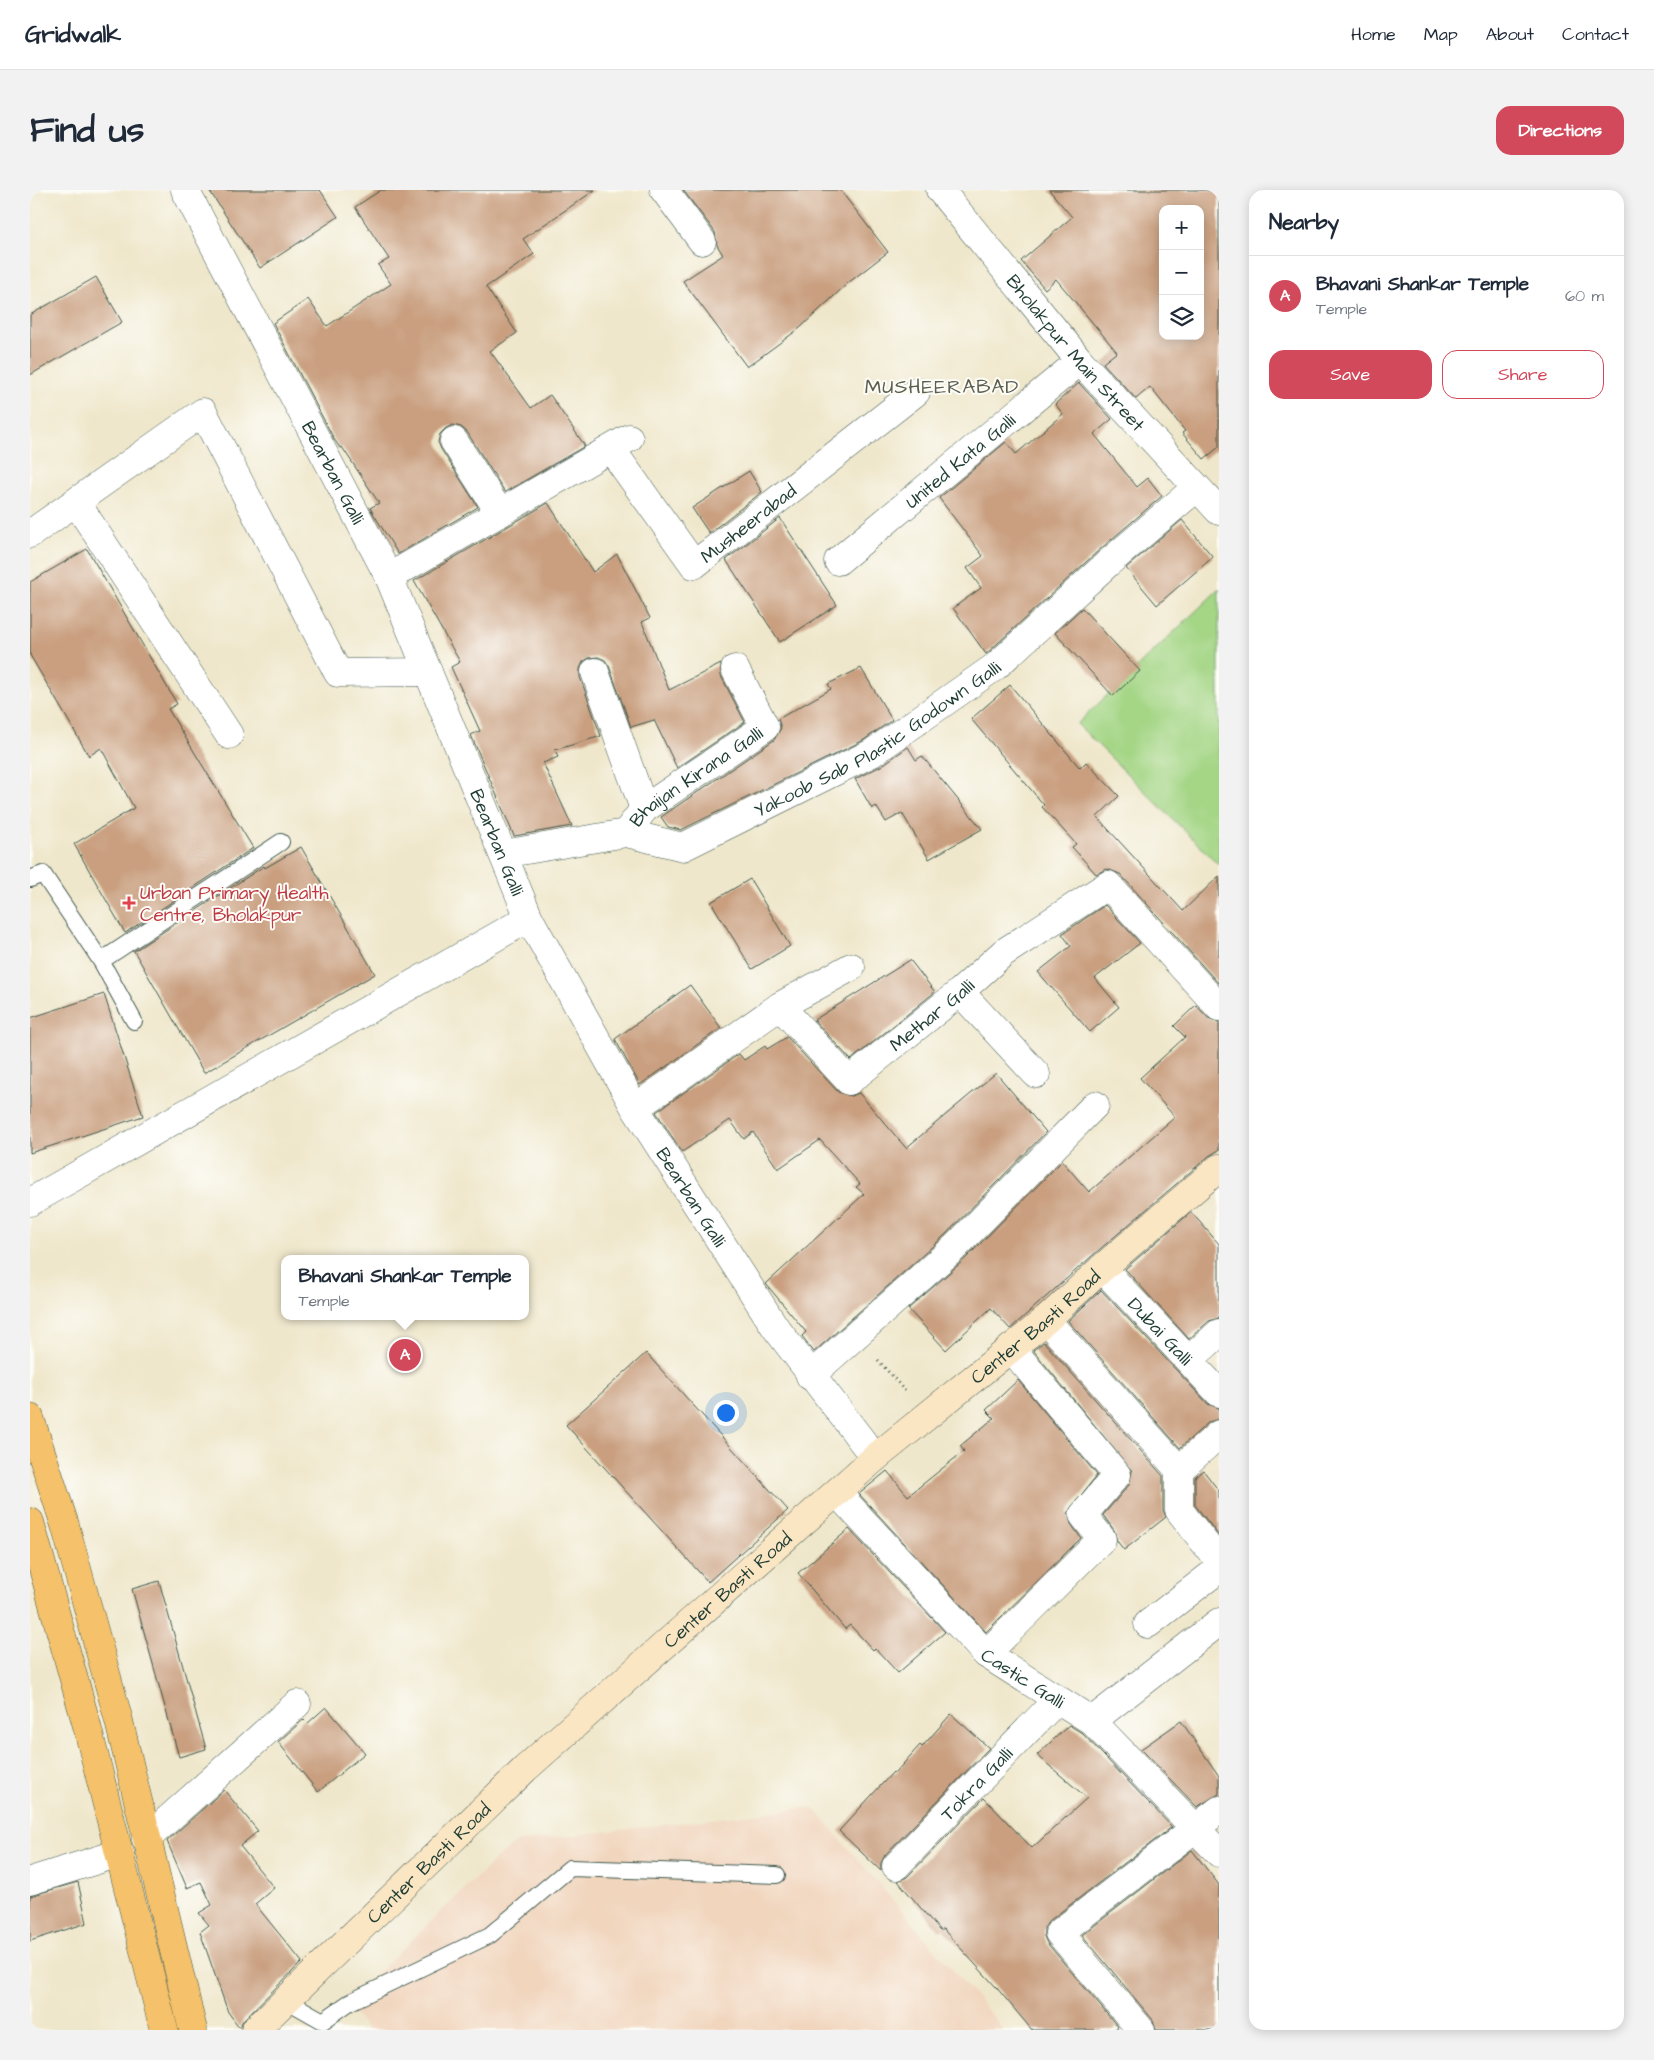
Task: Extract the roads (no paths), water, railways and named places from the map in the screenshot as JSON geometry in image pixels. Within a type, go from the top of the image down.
[{"type":"main road","points":[[30,1418],[65,1525],[118,1717],[193,2030]]},
{"type":"main road","points":[[31,1531],[120,1853],[164,2030]]},
{"type":"street","name":"Bearban Galli","points":[[185,190],[389,577],[529,918],[635,1108],[775,1327],[810,1376],[875,1458]]},
{"type":"street","points":[[664,190],[702,241]]},
{"type":"street","name":"Bholakpur Main Street","points":[[940,190],[1080,361],[1219,511]]},
{"type":"street","name":"United Kata Galli","points":[[838,561],[1080,361]]},
{"type":"street","name":"Musheerabad","points":[[500,513],[620,443],[694,565],[916,392]]},
{"type":"street","points":[[30,534],[203,412],[338,673],[428,672]]},
{"type":"street","points":[[389,577],[500,513],[454,441]]},
{"type":"street","name":"Yakoob Sab Plastic Godown Galli","points":[[503,854],[626,833],[683,848],[872,753],[996,666],[1107,564],[1196,488]]},
{"type":"street","points":[[76,502],[229,735]]},
{"type":"street","name":"Bhaijan Kirana Galli","points":[[626,833],[644,809],[765,727],[734,669]]},
{"type":"street","points":[[595,672],[644,809]]},
{"type":"street","name":"Methar Galli","points":[[780,1006],[848,1081],[960,992],[1003,953],[1108,885],[1219,1007]]},
{"type":"street","points":[[30,1202],[529,918]]},
{"type":"street","points":[[635,1108],[780,1006],[851,967]]},
{"type":"street","points":[[960,992],[1036,1074]]},
{"type":"street","points":[[810,1376],[954,1248],[1095,1105]]},
{"type":"street","name":"Center Basti Road","points":[[254,2030],[524,1769],[838,1494],[875,1458],[1046,1320],[1102,1268],[1219,1168]]},
{"type":"street","name":"Dubai Galli","points":[[1102,1268],[1219,1393]]},
{"type":"street","points":[[1046,1320],[1179,1470],[1179,1510],[1219,1561]]},
{"type":"street","points":[[1189,1360],[1219,1332]]},
{"type":"street","points":[[986,1654],[1102,1539],[1083,1515],[1117,1475],[1011,1348]]},
{"type":"street","points":[[1179,1470],[1219,1434]]},
{"type":"street","name":"Castic Galli","points":[[838,1494],[986,1654],[1092,1721],[1219,1853]]},
{"type":"street","points":[[1148,1624],[1219,1570]]},
{"type":"street","points":[[1092,1721],[1219,1622]]},
{"type":"street","name":"Tokra Galli","points":[[896,1866],[1056,1700]]},
{"type":"street","points":[[146,1839],[297,1704]]},
{"type":"street","points":[[1141,2030],[1059,1933],[1219,1810]]},
{"type":"street","points":[[30,1881],[120,1853]]},
{"type":"lane","points":[[101,961],[281,842]]},
{"type":"lane","points":[[30,880],[43,874],[101,961],[134,1021]]},
{"type":"lane","points":[[286,2000],[323,2021],[350,2002],[490,1935],[570,1868],[777,1875]]},
{"type":"place","name":"Urban Primary Health Centre, Bholakpur","points":[[129,903]]},
{"type":"place","name":"Bhavani Shankar Temple","points":[[405,1355]]},
{"type":"district","name":"MUSHEERABAD","points":[[942,386]]}]
